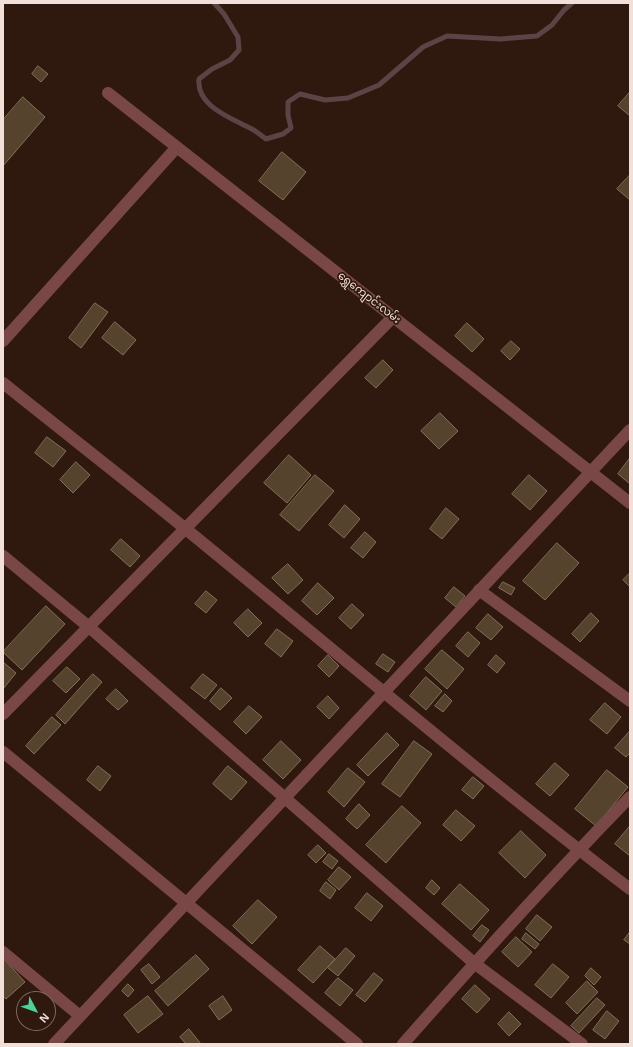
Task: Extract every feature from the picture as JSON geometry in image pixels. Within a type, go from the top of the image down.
[{"type":"street","name":"ရွှေကျောင်းလမ်း","points":[[108,93],[630,503]]},
{"type":"street","points":[[3,341],[177,147]]},
{"type":"street","points":[[3,714],[394,317]]},
{"type":"street","points":[[3,384],[185,529],[578,850],[630,890]]},
{"type":"street","points":[[54,1044],[630,430]]},
{"type":"street","points":[[3,556],[89,627],[474,963],[582,1044]]},
{"type":"street","points":[[479,590],[630,701]]},
{"type":"street","points":[[3,752],[357,1044]]},
{"type":"street","points":[[403,1044],[474,963],[578,850],[630,797]]},
{"type":"street","points":[[3,952],[80,1016]]},
{"type":"building","points":[[38,66],[48,74],[41,82],[32,74]]},
{"type":"building","points":[[630,92],[630,116],[618,106]]},
{"type":"building","points":[[23,97],[45,117],[3,166],[3,120]]},
{"type":"building","points":[[282,152],[306,172],[283,200],[259,181]]},
{"type":"building","points":[[630,175],[630,200],[617,189]]},
{"type":"building","points":[[95,303],[108,312],[81,348],[69,338]]},
{"type":"building","points":[[115,322],[136,340],[123,355],[102,338]]},
{"type":"building","points":[[467,323],[484,339],[472,352],[455,336]]},
{"type":"building","points":[[511,341],[520,349],[510,360],[501,351]]},
{"type":"building","points":[[383,360],[393,370],[376,388],[365,378]]},
{"type":"building","points":[[440,413],[458,431],[439,449],[421,431]]},
{"type":"building","points":[[47,437],[66,451],[53,467],[35,453]]},
{"type":"building","points":[[289,455],[311,475],[287,503],[264,483]]},
{"type":"building","points":[[630,458],[630,484],[618,474]]},
{"type":"building","points":[[76,462],[90,475],[73,493],[60,480]]},
{"type":"building","points":[[315,475],[334,491],[299,531],[280,515]]},
{"type":"building","points":[[529,475],[547,491],[530,510],[512,494]]},
{"type":"building","points":[[345,505],[360,519],[344,538],[329,525]]},
{"type":"building","points":[[446,508],[459,519],[442,539],[430,529]]},
{"type":"building","points":[[365,532],[376,542],[363,558],[351,548]]},
{"type":"building","points":[[121,539],[140,556],[130,567],[111,550]]},
{"type":"building","points":[[557,543],[579,563],[545,600],[523,581]]},
{"type":"building","points":[[288,564],[303,580],[288,594],[272,578]]},
{"type":"building","points":[[630,573],[630,587],[623,580]]},
{"type":"building","points":[[503,582],[515,588],[511,595],[499,588]]},
{"type":"building","points":[[318,583],[334,598],[317,615],[302,601]]},
{"type":"building","points":[[454,587],[465,596],[456,607],[445,598]]},
{"type":"building","points":[[206,591],[217,600],[206,613],[195,604]]},
{"type":"building","points":[[352,604],[364,615],[351,629],[339,618]]},
{"type":"building","points":[[46,606],[65,624],[22,670],[3,652]]},
{"type":"building","points":[[248,609],[262,623],[248,637],[234,623]]},
{"type":"building","points":[[591,613],[599,621],[580,642],[572,634]]},
{"type":"building","points":[[488,614],[503,627],[491,640],[476,628]]},
{"type":"building","points":[[277,629],[293,641],[281,657],[265,644]]},
{"type":"building","points":[[468,632],[480,643],[468,657],[456,646]]},
{"type":"building","points":[[442,650],[464,669],[447,689],[425,669]]},
{"type":"building","points":[[383,654],[395,662],[388,672],[376,664]]},
{"type":"building","points":[[328,655],[339,666],[329,677],[318,666]]},
{"type":"building","points":[[496,655],[505,663],[497,673],[488,665]]},
{"type":"building","points":[[3,662],[16,673],[3,689]]},
{"type":"building","points":[[67,667],[80,679],[66,693],[53,681]]},
{"type":"building","points":[[93,674],[102,682],[65,724],[56,715]]},
{"type":"building","points":[[203,674],[217,685],[205,699],[191,688]]},
{"type":"building","points":[[426,677],[442,691],[426,710],[410,696]]},
{"type":"building","points":[[221,688],[232,698],[220,710],[210,701]]},
{"type":"building","points":[[116,689],[128,701],[118,710],[106,699]]},
{"type":"building","points":[[445,694],[452,701],[443,712],[435,706]]},
{"type":"building","points":[[328,696],[339,708],[329,719],[317,707]]},
{"type":"building","points":[[605,703],[621,717],[607,734],[590,720]]},
{"type":"building","points":[[249,706],[262,717],[246,734],[234,722]]},
{"type":"building","points":[[52,717],[61,725],[34,754],[26,746]]},
{"type":"building","points":[[630,731],[630,753],[626,757],[615,748]]},
{"type":"building","points":[[387,733],[399,745],[368,776],[357,765]]},
{"type":"building","points":[[281,741],[301,760],[283,779],[263,760]]},
{"type":"building","points":[[414,741],[432,754],[400,797],[382,784]]},
{"type":"building","points":[[555,763],[569,775],[550,796],[536,784]]},
{"type":"building","points":[[98,766],[111,776],[100,791],[87,780]]},
{"type":"building","points":[[228,766],[247,782],[231,800],[213,784]]},
{"type":"building","points":[[348,768],[365,782],[344,807],[328,792]]},
{"type":"building","points":[[607,770],[628,787],[596,826],[575,809]]},
{"type":"building","points":[[473,777],[484,786],[473,799],[462,790]]},
{"type":"building","points":[[359,804],[370,815],[357,829],[346,819]]},
{"type":"building","points":[[402,806],[421,823],[386,863],[366,845]]},
{"type":"building","points":[[456,810],[475,826],[461,841],[443,825]]},
{"type":"building","points":[[630,826],[630,856],[615,844]]},
{"type":"building","points":[[521,831],[546,855],[525,878],[499,853]]},
{"type":"building","points":[[318,845],[326,853],[316,863],[308,855]]},
{"type":"building","points":[[329,854],[338,861],[332,869],[323,862]]},
{"type":"building","points":[[339,867],[351,877],[339,890],[328,880]]},
{"type":"building","points":[[432,880],[440,888],[434,895],[426,888]]},
{"type":"building","points":[[326,882],[336,890],[330,899],[320,891]]},
{"type":"building","points":[[460,884],[489,910],[471,930],[442,904]]},
{"type":"building","points":[[367,893],[383,906],[371,921],[355,908]]},
{"type":"building","points":[[258,900],[277,917],[252,944],[233,926]]},
{"type":"building","points":[[537,915],[552,927],[540,941],[526,929]]},
{"type":"building","points":[[482,925],[489,930],[480,942],[473,936]]},
{"type":"building","points":[[630,932],[630,944],[624,940]]},
{"type":"building","points":[[526,933],[539,944],[535,949],[522,939]]},
{"type":"building","points":[[516,937],[532,952],[518,967],[502,952]]},
{"type":"building","points":[[320,946],[335,959],[313,983],[298,970]]},
{"type":"building","points":[[346,948],[355,956],[338,976],[328,968]]},
{"type":"building","points":[[196,955],[209,969],[168,1006],[155,991]]},
{"type":"building","points":[[3,958],[25,982],[6,999],[3,996]]},
{"type":"building","points":[[149,964],[160,977],[152,984],[141,970]]},
{"type":"building","points":[[553,964],[569,977],[551,998],[535,985]]},
{"type":"building","points":[[591,968],[601,977],[594,985],[585,976]]},
{"type":"building","points":[[374,973],[383,980],[365,1002],[356,995]]},
{"type":"building","points":[[338,978],[353,990],[340,1006],[325,993]]},
{"type":"building","points":[[587,981],[598,992],[577,1014],[566,1003]]},
{"type":"building","points":[[128,984],[134,990],[128,997],[122,991]]},
{"type":"building","points":[[475,985],[490,999],[477,1013],[462,999]]},
{"type":"building","points":[[148,996],[163,1014],[138,1033],[124,1015]]},
{"type":"building","points":[[223,996],[232,1010],[219,1020],[209,1006]]},
{"type":"building","points":[[597,998],[605,1005],[579,1033],[571,1026]]},
{"type":"building","points":[[607,1011],[619,1021],[605,1039],[593,1030]]},
{"type":"building","points":[[509,1012],[521,1024],[509,1036],[498,1024]]},
{"type":"building","points":[[189,1029],[201,1044],[186,1044],[180,1037]]},
{"type":"waterway","points":[[214,3],[224,14],[238,37],[239,50],[230,60],[212,69],[199,79],[203,97],[216,110],[252,129],[266,139],[283,134],[291,128],[288,115],[288,102],[300,94],[325,100],[348,98],[379,85],[423,47],[447,36],[500,39],[537,36],[552,25],[564,10],[572,3]]}]
